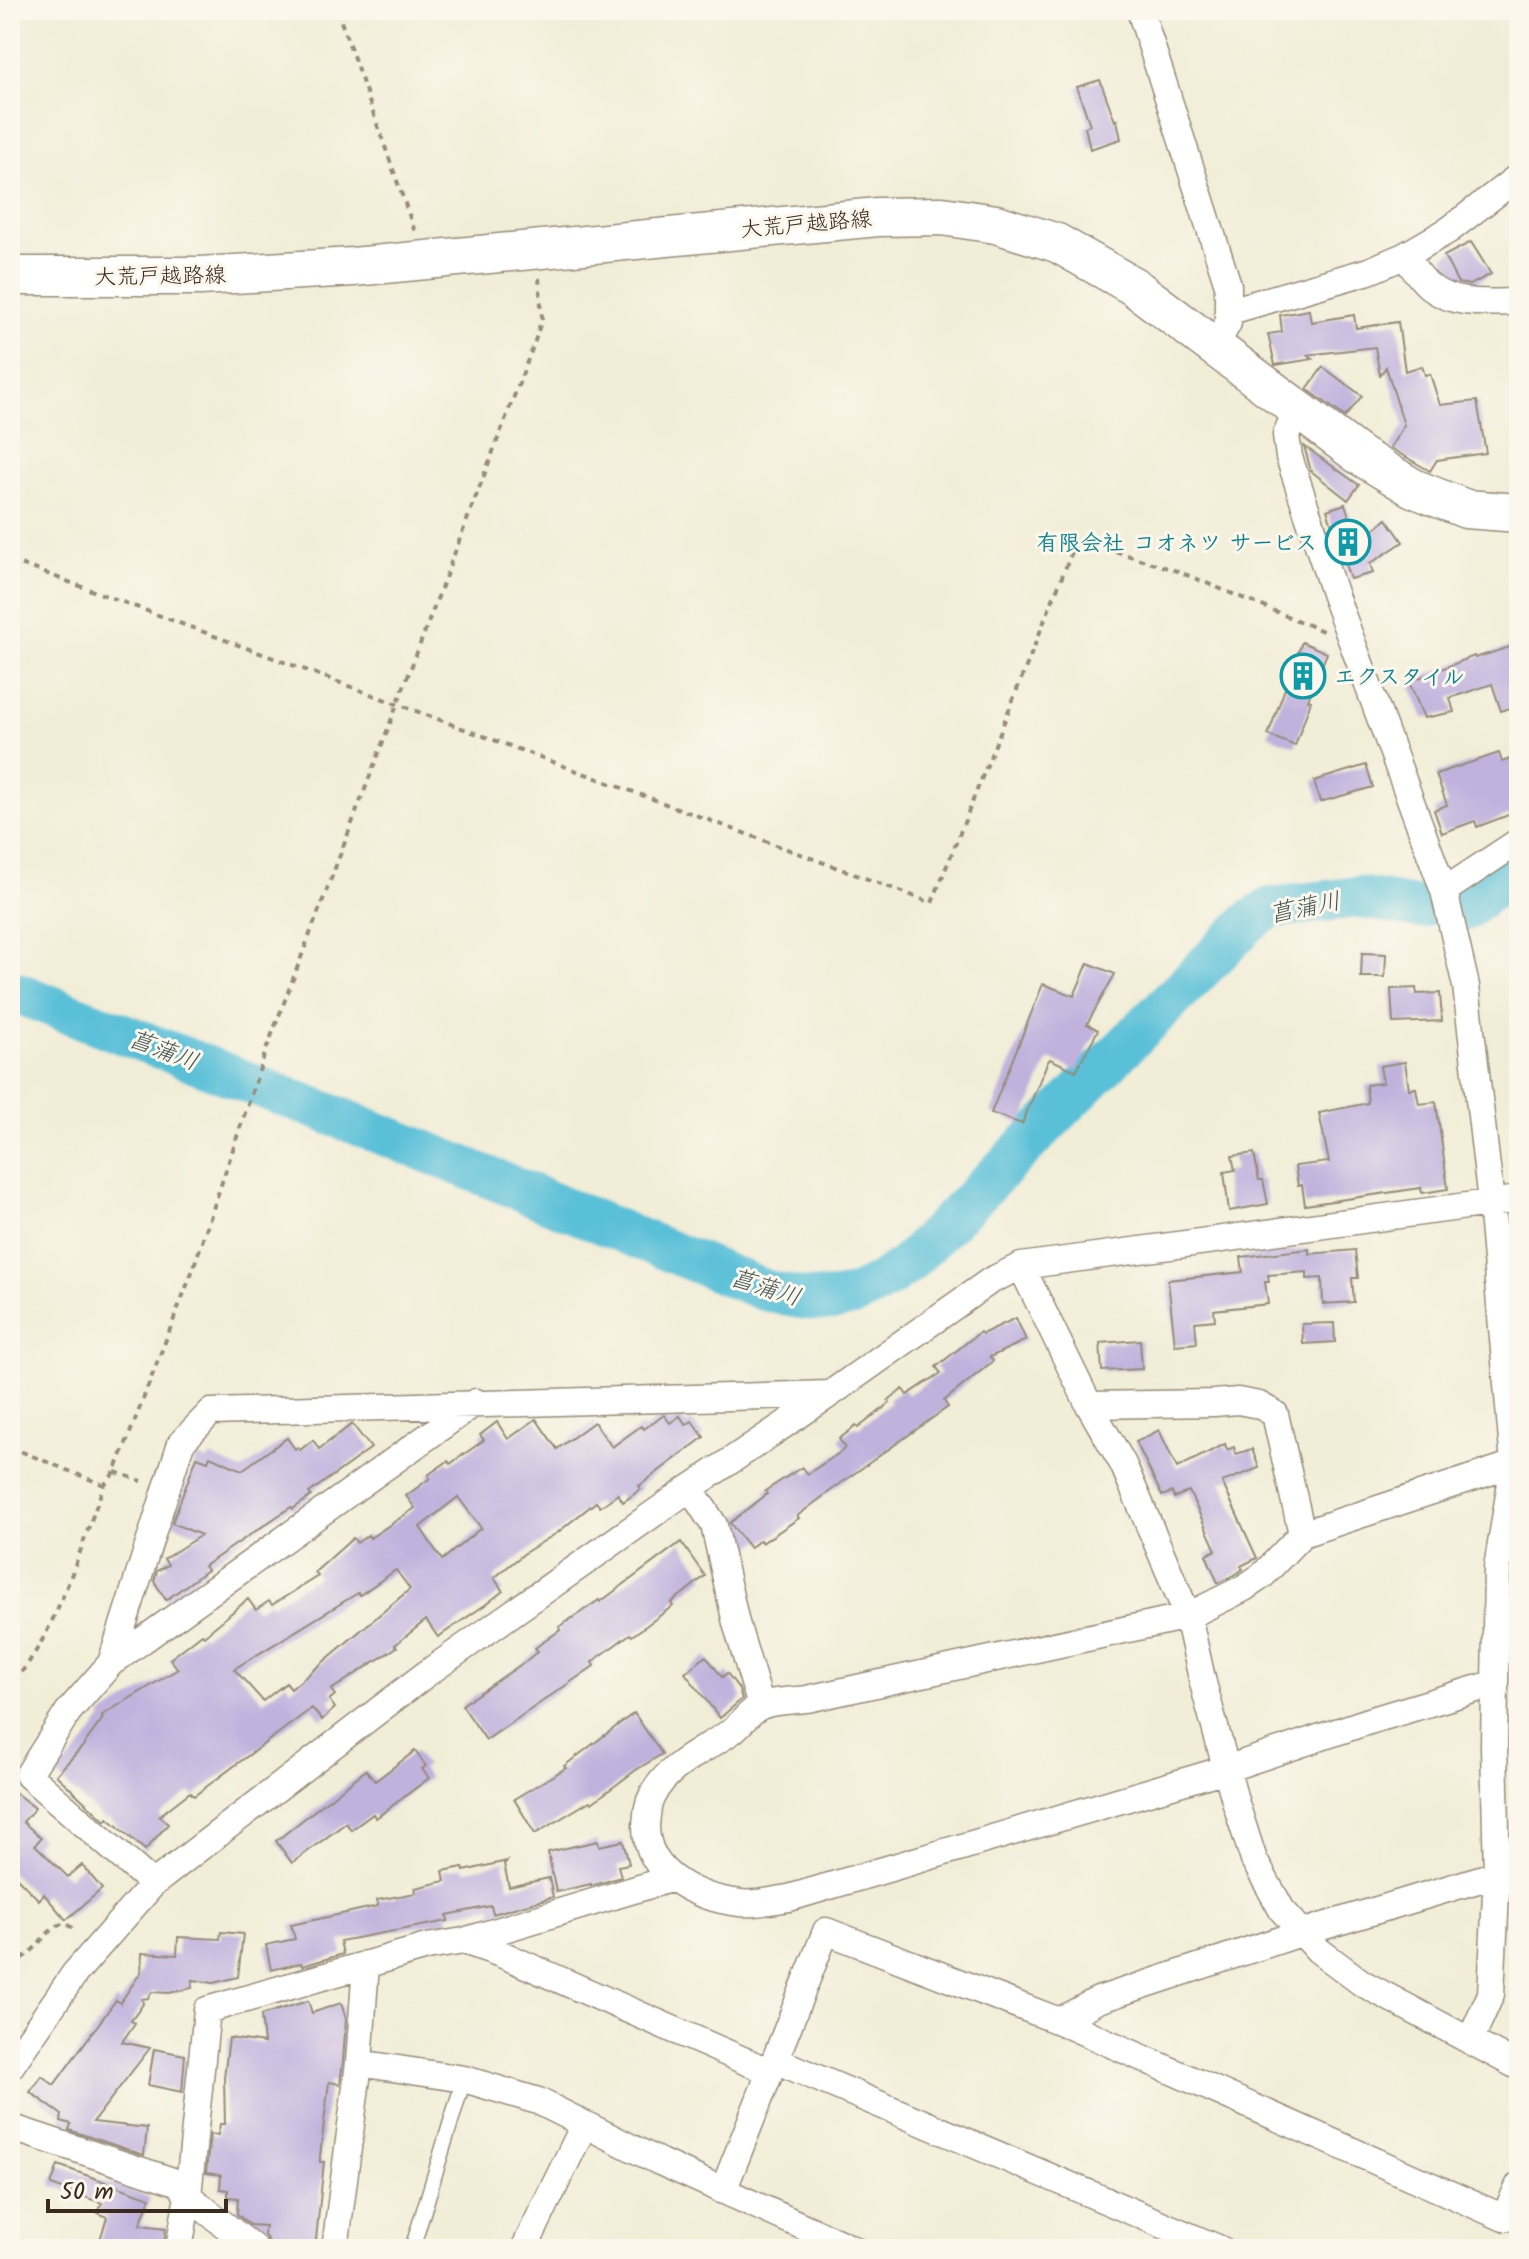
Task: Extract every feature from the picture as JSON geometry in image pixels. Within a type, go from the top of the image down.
[{"type":"main road","name":"大荒戸越路線","points":[[10,276],[200,276],[425,261],[813,221],[942,216],[996,224],[1057,243],[1133,286],[1359,455],[1413,488],[1466,509],[1519,513]]},
{"type":"street","points":[[1140,10],[1228,285],[1228,323],[1215,346]]},
{"type":"street","points":[[1230,311],[1369,271],[1404,256],[1449,230],[1519,176]]},
{"type":"street","points":[[1404,256],[1428,285],[1452,299],[1519,302]]},
{"type":"street","points":[[1297,408],[1286,435],[1289,457],[1334,593],[1444,891],[1466,986],[1491,1202],[1514,1464],[1497,1568],[1494,1745],[1497,1874],[1491,1994],[1470,2041]]},
{"type":"street","points":[[1444,891],[1519,841]]},
{"type":"street","points":[[10,2067],[75,1973],[153,1884],[426,1674],[990,1281],[1021,1266],[1519,1199]]},
{"type":"street","points":[[1021,1266],[1089,1405],[1123,1464],[1188,1616],[1226,1769],[1254,1860],[1282,1910],[1318,1950],[1362,1983],[1519,2067]]},
{"type":"street","points":[[111,1663],[181,1443],[211,1412],[830,1394]]},
{"type":"street","points":[[1089,1405],[1238,1401],[1259,1405],[1275,1414],[1302,1534]]},
{"type":"street","points":[[153,1884],[28,1775],[68,1712],[111,1663],[476,1402]]},
{"type":"street","points":[[1496,1683],[1226,1769],[789,1898],[744,1904],[713,1899],[673,1878],[656,1863],[649,1848],[647,1813],[652,1795],[685,1762],[733,1730],[761,1706],[807,1699],[1188,1616],[1263,1575],[1302,1534],[1514,1464]]},
{"type":"street","points":[[690,1488],[714,1525],[736,1623],[761,1706]]},
{"type":"street","points":[[1059,2021],[1098,2000],[1301,1933],[1497,1874]]},
{"type":"street","points":[[179,2249],[188,2196],[207,2010],[366,1964],[464,1941],[673,1878]]},
{"type":"street","points":[[723,2191],[826,1931],[1059,2021],[1504,2218],[1519,2185]]},
{"type":"street","points":[[464,1941],[1220,2249]]},
{"type":"street","points":[[335,2249],[359,2063],[366,1964]]},
{"type":"street","points":[[359,2063],[464,2079],[538,2101],[723,2191],[853,2249]]},
{"type":"street","points":[[524,2249],[584,2125]]},
{"type":"street","points":[[10,2127],[179,2183],[188,2196],[255,2249]]},
{"type":"lane","points":[[412,2249],[464,2079]]},
{"type":"path","points":[[337,10],[425,261]]},
{"type":"path","points":[[10,1675],[20,1674],[29,1663],[57,1608],[104,1485],[115,1472],[186,1286],[266,1050],[535,341],[542,318],[535,250]]},
{"type":"path","points":[[10,560],[932,903],[1077,539],[1177,571],[1355,644]]},
{"type":"path","points":[[10,1447],[104,1485]]},
{"type":"path","points":[[10,1962],[34,1951],[49,1929],[64,1923],[73,1926],[99,1949]]},
{"type":"building","points":[[1100,80],[1117,120],[1121,139],[1090,149],[1085,127],[1090,125],[1077,87]]},
{"type":"building","points":[[1471,242],[1491,274],[1470,285],[1458,283],[1444,256]]},
{"type":"building","points":[[1309,310],[1311,322],[1354,315],[1356,328],[1398,322],[1405,371],[1422,366],[1425,375],[1430,374],[1440,405],[1477,401],[1486,453],[1437,460],[1430,471],[1390,448],[1404,425],[1386,367],[1380,375],[1375,347],[1307,355],[1313,359],[1275,365],[1268,334],[1282,332],[1280,315]]},
{"type":"building","points":[[1323,367],[1362,396],[1345,417],[1307,389]]},
{"type":"building","points":[[1304,446],[1359,485],[1348,500],[1311,471]]},
{"type":"building","points":[[1345,504],[1358,542],[1387,519],[1403,542],[1370,564],[1373,573],[1350,579],[1327,510]]},
{"type":"building","name":"エクスタイル","points":[[1302,642],[1327,653],[1308,700],[1311,701],[1295,746],[1268,735]]},
{"type":"building","points":[[1519,644],[1519,705],[1501,711],[1492,684],[1450,698],[1454,712],[1424,718],[1409,682],[1474,656]]},
{"type":"building","points":[[1499,753],[1502,762],[1519,756],[1519,811],[1477,827],[1475,821],[1442,833],[1434,810],[1447,805],[1436,774]]},
{"type":"building","points":[[1366,765],[1373,787],[1320,802],[1314,781]]},
{"type":"building","points":[[1362,953],[1386,954],[1385,977],[1361,977]]},
{"type":"building","points":[[1088,963],[1115,974],[1087,1024],[1098,1030],[1076,1071],[1050,1059],[1022,1124],[991,1113],[1043,984],[1074,996]]},
{"type":"building","points":[[1416,988],[1417,994],[1440,993],[1442,1021],[1393,1023],[1391,989]]},
{"type":"building","points":[[1405,1062],[1409,1089],[1416,1088],[1419,1104],[1436,1102],[1448,1189],[1422,1193],[1421,1188],[1305,1205],[1295,1166],[1329,1162],[1319,1113],[1368,1103],[1366,1085],[1383,1083],[1380,1066]]},
{"type":"building","points":[[1254,1153],[1268,1204],[1229,1211],[1224,1172],[1235,1170],[1232,1156]]},
{"type":"building","points":[[1309,1249],[1309,1254],[1355,1250],[1358,1278],[1352,1278],[1354,1302],[1323,1304],[1322,1278],[1307,1279],[1307,1272],[1268,1275],[1269,1282],[1265,1282],[1268,1304],[1214,1310],[1215,1320],[1195,1322],[1197,1343],[1175,1345],[1168,1280],[1243,1272],[1241,1257]]},
{"type":"building","points":[[1016,1318],[1026,1340],[990,1357],[993,1361],[944,1401],[948,1407],[841,1483],[797,1516],[799,1518],[750,1548],[730,1523],[767,1494],[765,1491],[802,1467],[808,1474],[842,1451],[845,1447],[839,1439],[890,1403],[888,1400],[903,1389],[907,1395],[941,1373],[936,1367],[980,1332],[982,1334]]},
{"type":"building","points":[[1334,1323],[1335,1342],[1303,1344],[1302,1324]]},
{"type":"building","points":[[1140,1340],[1142,1369],[1102,1371],[1100,1343]]},
{"type":"building","points":[[664,1415],[670,1423],[680,1416],[686,1425],[692,1421],[704,1437],[639,1486],[641,1489],[623,1502],[618,1494],[600,1507],[596,1502],[557,1533],[526,1552],[494,1578],[503,1591],[438,1637],[426,1620],[395,1645],[397,1647],[331,1690],[335,1695],[329,1700],[335,1708],[322,1720],[312,1708],[194,1796],[190,1792],[159,1816],[168,1824],[145,1850],[108,1818],[105,1821],[56,1775],[82,1747],[103,1718],[101,1716],[178,1669],[170,1659],[202,1634],[204,1636],[248,1599],[256,1610],[269,1601],[272,1605],[318,1576],[315,1572],[353,1538],[357,1543],[368,1535],[370,1538],[415,1508],[406,1496],[430,1478],[428,1475],[484,1440],[480,1435],[497,1422],[508,1439],[536,1419],[557,1449],[594,1422],[612,1447],[641,1426],[644,1429]],"holes":[[[458,1497],[481,1528],[442,1560],[420,1527]],[[396,1570],[410,1589],[291,1689],[286,1683],[263,1701],[234,1669],[358,1593],[360,1595]]]},
{"type":"building","points":[[352,1424],[371,1448],[309,1493],[311,1496],[293,1509],[291,1507],[204,1566],[207,1570],[166,1600],[154,1581],[157,1571],[168,1565],[164,1559],[201,1535],[172,1523],[197,1457],[208,1461],[210,1456],[242,1470],[287,1438],[295,1449],[298,1447],[300,1450],[313,1440],[319,1449]]},
{"type":"building","points":[[1159,1430],[1177,1468],[1225,1444],[1227,1450],[1234,1447],[1236,1454],[1252,1449],[1259,1468],[1222,1482],[1257,1558],[1218,1583],[1206,1555],[1216,1550],[1189,1491],[1174,1498],[1172,1492],[1162,1496],[1136,1442]]},
{"type":"building","points":[[681,1542],[705,1576],[671,1603],[673,1606],[592,1662],[594,1666],[486,1740],[462,1705],[526,1661],[538,1651],[535,1648],[560,1630],[559,1627],[600,1602]]},
{"type":"building","points":[[706,1656],[722,1677],[727,1673],[742,1699],[720,1718],[685,1673]]},
{"type":"building","points":[[634,1713],[662,1754],[592,1803],[590,1801],[535,1834],[514,1799],[566,1768],[564,1766]]},
{"type":"building","points":[[415,1751],[426,1766],[422,1769],[429,1778],[376,1818],[373,1814],[351,1830],[346,1823],[292,1863],[276,1841],[366,1770],[375,1781]]},
{"type":"building","points":[[10,1789],[35,1808],[23,1822],[41,1838],[35,1845],[68,1877],[82,1865],[102,1889],[66,1920],[44,1894],[39,1900],[10,1871]]},
{"type":"building","points":[[598,1841],[599,1846],[623,1841],[629,1864],[618,1866],[621,1877],[556,1892],[548,1852]]},
{"type":"building","points":[[507,1861],[504,1864],[509,1887],[549,1878],[553,1897],[493,1914],[491,1906],[447,1915],[448,1921],[340,1941],[343,1954],[302,1966],[301,1963],[271,1970],[266,1945],[295,1939],[291,1925],[378,1906],[377,1900],[416,1893],[415,1888],[445,1881],[443,1871],[463,1867],[464,1871]]},
{"type":"building","points":[[221,1932],[243,1934],[238,1977],[214,1983],[193,1980],[192,1988],[169,1993],[152,1992],[148,1998],[142,1999],[143,2004],[131,2021],[135,2023],[122,2042],[150,2048],[93,2122],[147,2128],[144,2155],[69,2130],[71,2124],[61,2121],[62,2115],[30,2092],[42,2076],[54,2085],[116,2000],[120,2003],[141,1972],[142,1953],[177,1955],[178,1937],[220,1939]]},
{"type":"building","points":[[308,2001],[312,2013],[341,2003],[346,2019],[343,2061],[340,2084],[329,2082],[320,2156],[320,2162],[324,2162],[315,2249],[286,2249],[287,2245],[270,2243],[264,2235],[265,2226],[250,2225],[237,2214],[238,2198],[228,2197],[228,2190],[220,2189],[221,2175],[206,2173],[210,2134],[218,2135],[220,2124],[225,2124],[224,2077],[229,2038],[264,2043],[261,2015]]},
{"type":"building","points":[[154,2049],[185,2055],[182,2092],[148,2085]]},
{"type":"building","points":[[58,2165],[150,2198],[140,2225],[166,2228],[163,2249],[118,2249],[99,2243],[107,2217],[98,2213],[102,2203],[51,2185]]},
{"type":"waterway","name":"菖蒲川","points":[[1465,910],[1519,867]]},
{"type":"waterway","name":"菖蒲川","points":[[10,990],[420,1149],[764,1290],[823,1300],[853,1296],[905,1266],[1249,922],[1270,908],[1358,897],[1420,908]]},
{"type":"place","name":"有限会社 コオネツ サービス","points":[[1348,542]]},
{"type":"place","name":"エクスタイル","points":[[1303,676]]}]
